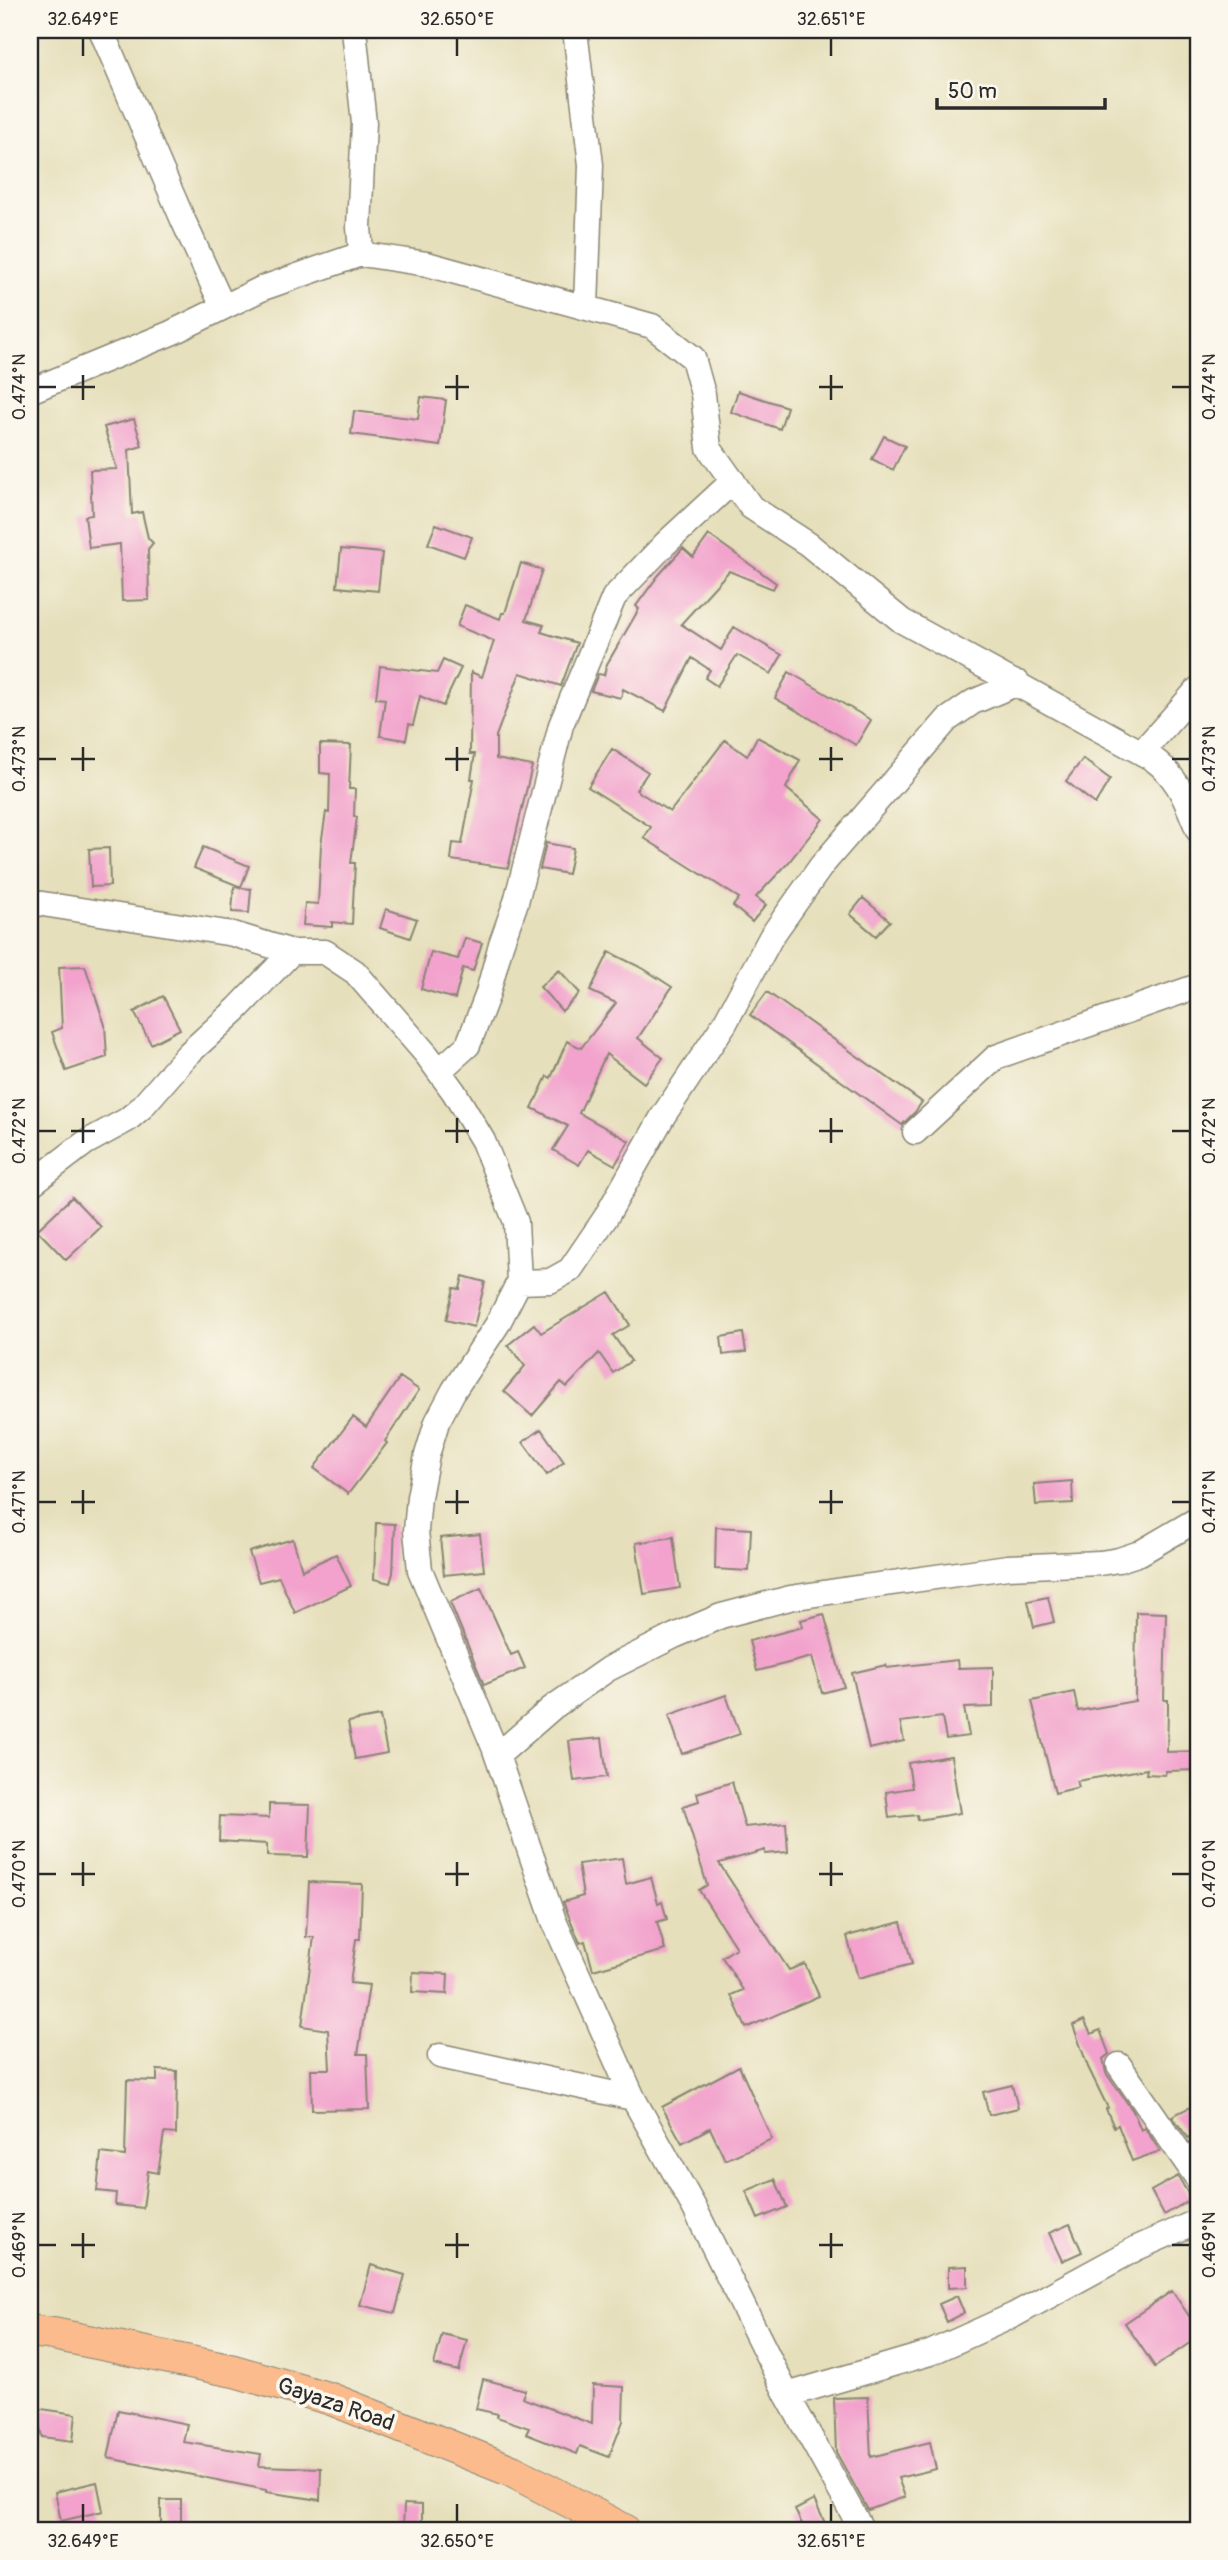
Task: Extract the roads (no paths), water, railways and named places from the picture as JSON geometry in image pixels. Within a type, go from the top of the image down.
[{"type":"main road","name":"Gayaza Road","points":[[30,2331],[234,2371],[331,2399],[512,2470],[624,2530]]},
{"type":"street","points":[[101,30],[223,307]]},
{"type":"street","points":[[354,30],[364,123],[359,227],[361,254]]},
{"type":"street","points":[[575,30],[591,165],[586,307]]},
{"type":"street","points":[[30,390],[171,334],[263,288],[361,254],[426,264],[652,326],[693,358],[703,394],[709,448],[751,507],[808,544],[902,621],[1142,752],[1169,771],[1180,786],[1198,830]]},
{"type":"street","points":[[439,1071],[468,1045],[487,996],[516,902],[561,725],[614,597],[665,544],[733,481]]},
{"type":"street","points":[[519,1282],[550,1281],[570,1270],[606,1217],[663,1116],[725,1023],[771,937],[822,865],[947,720],[974,702],[1018,683]]},
{"type":"street","points":[[1142,752],[1198,690]]},
{"type":"street","points":[[30,902],[233,934],[292,952],[325,952],[355,972],[439,1071],[483,1141],[516,1222],[519,1282],[497,1325],[454,1390],[437,1422],[426,1455],[419,1497],[416,1531],[418,1561],[428,1594],[497,1756],[554,1921],[633,2098],[695,2209],[787,2395],[862,2530]]},
{"type":"street","points":[[30,1185],[74,1151],[127,1120],[141,1108],[188,1054],[237,1009],[292,952]]},
{"type":"street","points":[[915,1132],[996,1057],[1198,986]]},
{"type":"street","points":[[497,1756],[552,1708],[608,1669],[721,1616],[790,1598],[856,1588],[1007,1567],[1119,1560],[1140,1553],[1198,1519]]},
{"type":"street","points":[[440,2056],[633,2098]]},
{"type":"street","points":[[1119,2065],[1198,2179]]},
{"type":"street","points":[[787,2395],[930,2353],[1013,2315],[1137,2248],[1198,2221]]}]
